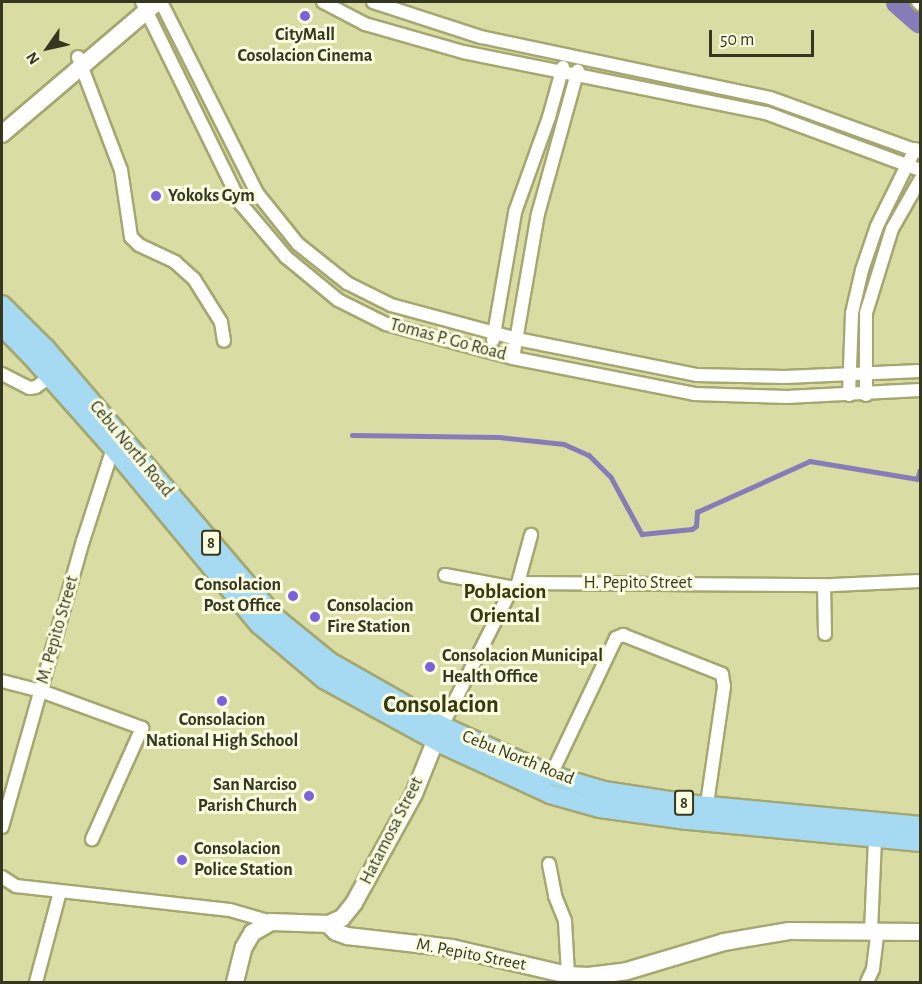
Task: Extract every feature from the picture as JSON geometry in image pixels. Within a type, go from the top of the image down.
[{"type":"main road","name":"Cebu North Road","points":[[2,305],[46,349],[116,441]]},
{"type":"main road","name":"Cebu North Road","points":[[2,326],[50,377],[116,441],[277,619],[330,662],[438,733],[550,794],[600,808],[695,809],[921,826]]},
{"type":"main road","name":"Cebu North Road","points":[[438,733],[551,775],[604,791],[695,809],[875,839],[921,842]]},
{"type":"street","points":[[323,2],[365,24],[463,52],[766,113],[921,170]]},
{"type":"street","points":[[374,2],[481,37],[566,57],[770,98],[918,151],[908,165],[877,226],[861,270],[852,313],[849,395]]},
{"type":"street","points":[[2,121],[150,4]]},
{"type":"street","name":"Tomas P. Go Road","points":[[150,4],[256,193],[298,244],[347,283],[391,305],[517,339],[697,375],[865,375],[921,371]]},
{"type":"street","name":"Tomas P. Go Road","points":[[150,4],[242,204],[286,257],[338,300],[386,324],[513,358],[694,394],[849,395],[921,390]]},
{"type":"street","points":[[491,352],[515,212],[549,117],[566,57]]},
{"type":"street","points":[[513,358],[538,214],[577,76],[579,59]]},
{"type":"street","points":[[2,134],[80,61]]},
{"type":"street","points":[[80,61],[121,170],[131,237],[139,245],[175,261],[194,279],[221,322],[224,341]]},
{"type":"street","points":[[866,394],[866,313],[892,229],[921,180]]},
{"type":"street","points":[[2,374],[30,388],[36,387],[50,377]]},
{"type":"street","name":"M. Pepito Street","points":[[2,827],[83,541],[116,441]]},
{"type":"street","points":[[438,733],[501,610],[517,586],[531,535]]},
{"type":"street","name":"H. Pepito Street","points":[[445,575],[517,586],[824,585],[921,581]]},
{"type":"street","points":[[824,585],[825,634]]},
{"type":"street","points":[[551,775],[616,638],[622,634],[722,674],[724,687],[695,809]]},
{"type":"street","points":[[2,681],[41,691],[141,728],[93,839]]},
{"type":"street","name":"Hatamosa Street","points":[[328,924],[342,918],[354,903],[414,794],[438,733]]},
{"type":"street","points":[[867,982],[873,969],[875,839]]},
{"type":"street","points":[[549,864],[555,896],[565,921],[568,975]]},
{"type":"street","name":"M. Pepito Street","points":[[2,879],[16,886],[60,892],[230,910],[271,922],[328,924],[336,932],[347,936],[452,948],[568,975],[588,976],[627,971],[724,942],[789,931],[921,932]]},
{"type":"street","points":[[36,982],[60,892]]},
{"type":"street","points":[[235,982],[244,947],[252,933],[271,922]]},
{"type":"waterway","points":[[899,2],[920,20]]},
{"type":"waterway","points":[[352,435],[499,437],[564,444],[589,455],[611,477],[642,534],[692,529],[696,526],[697,512],[810,461],[917,479],[920,470]]},
{"type":"place","name":"CityMall Cosolacion Cinema","points":[[305,16]]},
{"type":"place","name":"Yokoks Gym","points":[[156,196]]},
{"type":"place","name":"Consolacion Post Office","points":[[293,596]]},
{"type":"place","name":"Consolacion Fire Station","points":[[315,617]]},
{"type":"place","name":"Consolacion Municipal Health Office","points":[[430,667]]},
{"type":"place","name":"Consolacion National High School","points":[[222,701]]},
{"type":"place","name":"San Narciso Parish Church","points":[[309,796]]},
{"type":"place","name":"Consolacion Police Station","points":[[182,860]]},
{"type":"district","name":"Poblacion Oriental","points":[[505,604]]},
{"type":"district","name":"Consolacion","points":[[441,706]]}]
